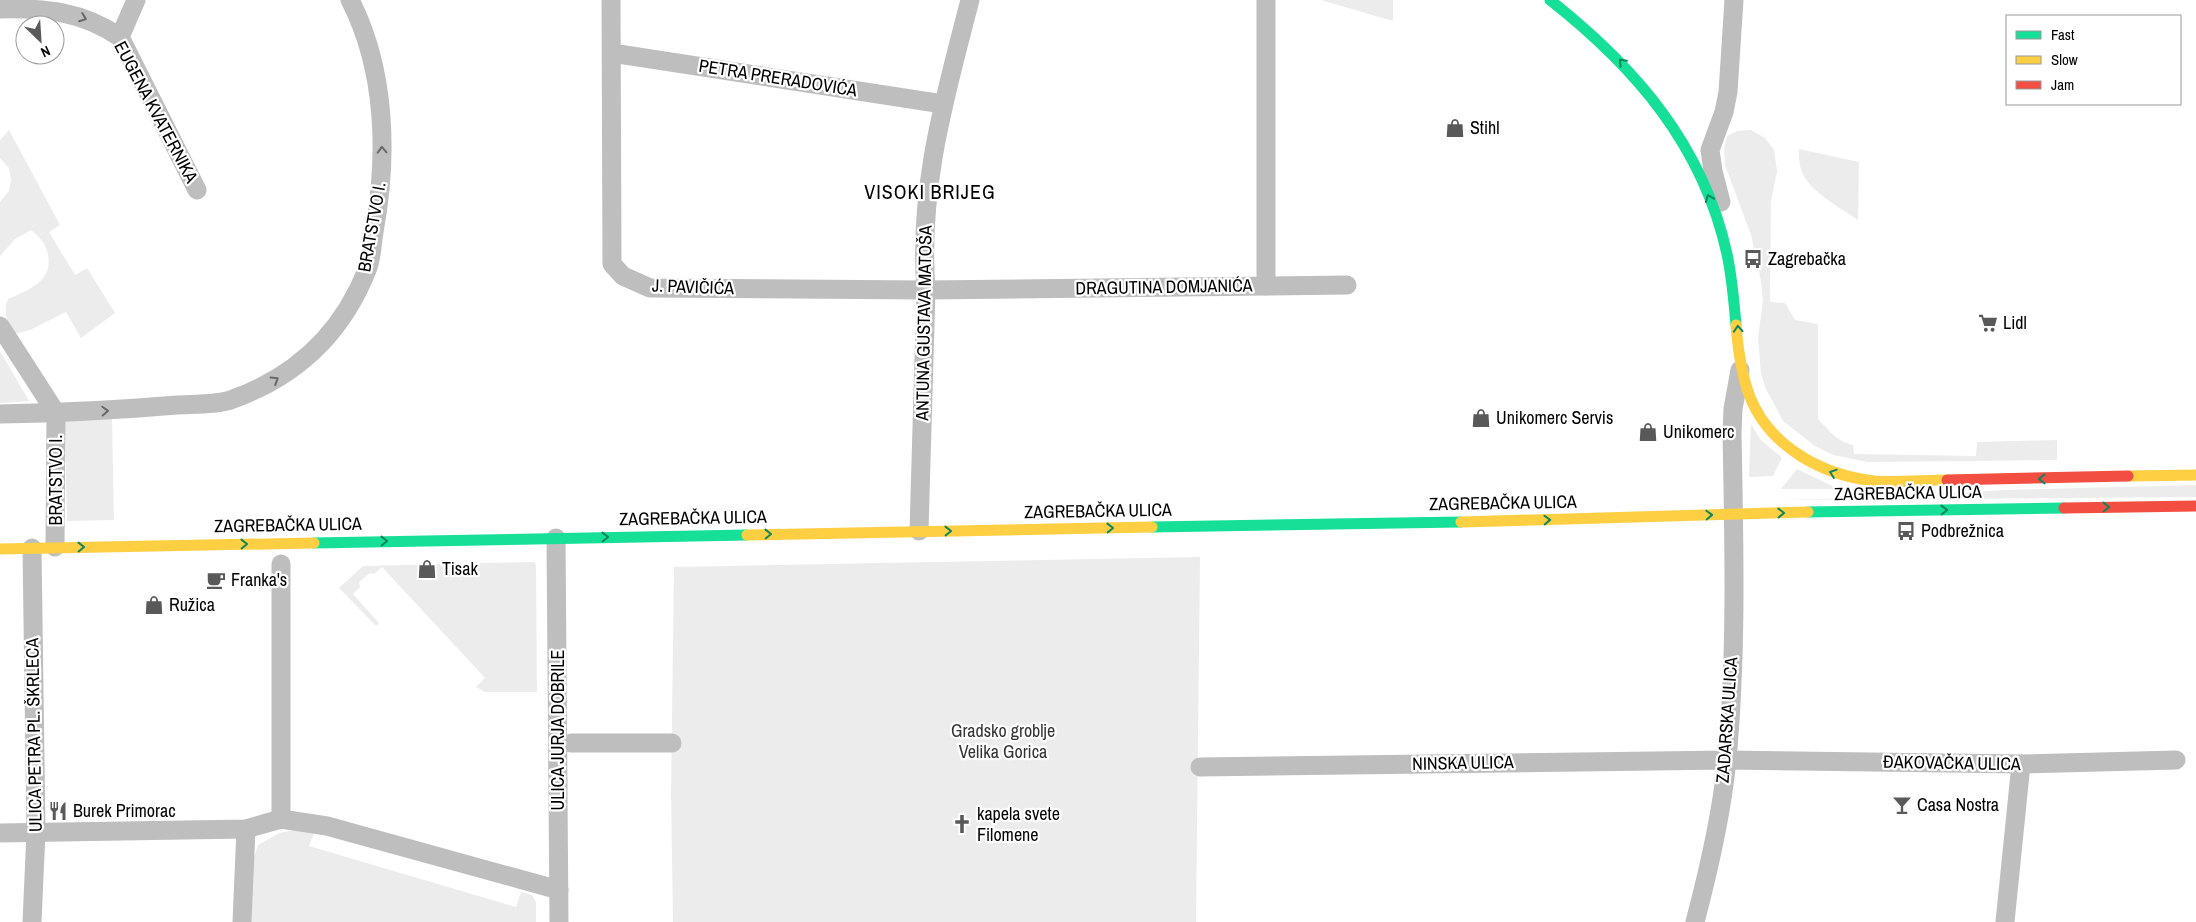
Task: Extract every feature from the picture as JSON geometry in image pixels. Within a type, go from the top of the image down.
[{"type":"main road","name":"ZAGREBAČKA ULICA","points":[[1550,0],[1585,26],[1610,49],[1666,114],[1682,140],[1699,173],[1720,225],[1734,295],[1741,364],[1747,387],[1762,419],[1786,446],[1810,463],[1826,471],[1855,480],[1902,482],[2196,475]]},
{"type":"main road","points":[[1888,493],[1945,487],[1968,481]]},
{"type":"main road","points":[[1733,515],[1751,502]]},
{"type":"main road","name":"ZAGREBAČKA ULICA","points":[[0,549],[2196,506]]},
{"type":"street","points":[[120,37],[136,0]]},
{"type":"street","name":"BRATSTVO I.","points":[[0,414],[117,410],[231,400],[273,382],[313,353],[344,315],[368,268],[379,208],[382,158],[381,108],[374,65],[360,19],[350,0]]},
{"type":"street","name":"J. PAVIČIĆA","points":[[611,0],[612,264],[623,276],[650,288],[926,290]]},
{"type":"street","name":"ANTUNA GUSTAVA MATOŠA","points":[[919,532],[926,290],[924,260],[927,205],[934,144],[970,0]]},
{"type":"street","name":"DRAGUTINA DOMJANIĆA","points":[[926,290],[1266,286],[1266,0]]},
{"type":"street","points":[[1725,245],[1723,213],[1710,150],[1724,112],[1729,83],[1734,0]]},
{"type":"street","name":"EUGENA KVATERNIKA","points":[[0,9],[71,13],[102,25],[120,37],[197,190]]},
{"type":"street","name":"PETRA PRERADOVIĆA","points":[[612,53],[943,104]]},
{"type":"street","points":[[1266,286],[1347,285]]},
{"type":"street","name":"BRATSTVO I.","points":[[0,326],[56,413],[56,548]]},
{"type":"street","name":"ZADARSKA ULICA","points":[[1695,922],[1716,833],[1727,760],[1733,633],[1733,409],[1741,364]]},
{"type":"street","name":"ULICA JURJA DOBRILE","points":[[556,538],[559,922]]},
{"type":"street","name":"ULICA PETRA PL. ŠKRLECA","points":[[32,548],[36,832],[32,922]]},
{"type":"street","points":[[281,564],[281,819]]},
{"type":"street","points":[[571,743],[672,743]]},
{"type":"street","name":"ĐAKOVAČKA ULICA","points":[[1727,760],[2020,764],[2176,760]]},
{"type":"street","name":"NINSKA ULICA","points":[[1200,767],[1727,760]]},
{"type":"street","points":[[2005,922],[2020,764]]},
{"type":"street","points":[[0,833],[246,829],[281,819],[327,826],[559,890]]},
{"type":"street","points":[[242,922],[246,829]]},
{"type":"green space","points":[[1321,0],[1393,0],[1393,21]]},
{"type":"green space","points":[[9,130],[60,225],[49,232],[75,275],[87,268],[115,313],[81,338],[66,312],[30,330],[15,334],[8,322],[6,309],[8,299],[32,288],[39,282],[48,269],[49,261],[44,245],[31,230],[15,239],[0,256],[0,202],[9,191],[11,180],[9,168],[0,158],[0,140]]},
{"type":"green space","points":[[1751,130],[1765,138],[1774,150],[1777,171],[1771,201],[1770,302],[1785,303],[1795,320],[1818,324],[1818,419],[1838,438],[1853,445],[1854,454],[1976,456],[1977,442],[2057,440],[2057,460],[1868,462],[1833,455],[1815,446],[1783,421],[1766,389],[1761,374],[1758,338],[1763,301],[1761,281],[1751,235],[1725,165],[1724,149],[1727,136],[1737,131]]},
{"type":"green space","points":[[1799,149],[1859,162],[1858,220],[1811,186],[1801,169]]},
{"type":"green space","points":[[0,351],[29,401],[0,403]]},
{"type":"green space","points":[[112,418],[114,520],[67,521],[65,419]]},
{"type":"green space","points":[[1751,424],[1760,439],[1782,458],[1773,476],[1749,477]]},
{"type":"green space","points":[[1797,469],[1834,487],[1834,489],[1781,489]]},
{"type":"green space","points":[[2196,485],[2196,497],[1779,500],[1904,497],[2003,490]]},
{"type":"green space","name":"Gradsko groblje Velika Gorica","points":[[1200,557],[1196,922],[673,922],[671,793],[674,567]]},
{"type":"green space","points":[[534,562],[536,565],[537,692],[485,692],[476,687],[485,678],[382,567],[374,574],[370,573],[359,582],[360,587],[353,594],[379,623],[376,626],[339,588],[363,566]]},
{"type":"green space","points":[[295,830],[314,833],[309,846],[516,907],[521,892],[532,895],[536,902],[536,922],[250,922],[251,867],[258,845],[279,833]]},
{"type":"traffic: fast","points":[[1550,0],[1581,26],[1637,81],[1683,143],[1701,178],[1716,215],[1729,263],[1736,325]]},
{"type":"traffic: fast","points":[[1808,512],[2064,508]]},
{"type":"traffic: fast","points":[[1152,527],[1461,522]]},
{"type":"traffic: fast","points":[[314,543],[747,535]]},
{"type":"traffic: slow","points":[[1736,325],[1740,362],[1750,397],[1759,415],[1770,430],[1800,456],[1817,465],[1855,478],[1901,482],[1947,480]]},
{"type":"traffic: slow","points":[[2128,476],[2196,475]]},
{"type":"traffic: slow","points":[[1461,522],[1808,512]]},
{"type":"traffic: slow","points":[[747,535],[1152,527]]},
{"type":"traffic: slow","points":[[0,549],[314,543]]},
{"type":"traffic: jam","points":[[1947,480],[2128,476]]},
{"type":"traffic: jam","points":[[2064,508],[2196,506]]},
{"type":"place","name":"Stihl","points":[[1455,128]]},
{"type":"place","name":"Zagrebačka","points":[[1753,259]]},
{"type":"place","name":"Lidl","points":[[1988,323]]},
{"type":"place","name":"Unikomerc Servis","points":[[1481,418]]},
{"type":"place","name":"Unikomerc","points":[[1648,432]]},
{"type":"place","name":"Podbrežnica","points":[[1906,531]]},
{"type":"place","name":"Tisak","points":[[427,569]]},
{"type":"place","name":"Franka's","points":[[216,580]]},
{"type":"place","name":"Ružica","points":[[154,605]]},
{"type":"place","name":"Casa Nostra","points":[[1902,805]]},
{"type":"place","name":"Burek Primorac","points":[[58,811]]},
{"type":"place","name":"kapela svete Filomene","points":[[962,824]]},
{"type":"district","name":"VISOKI BRIJEG","points":[[930,192]]}]
